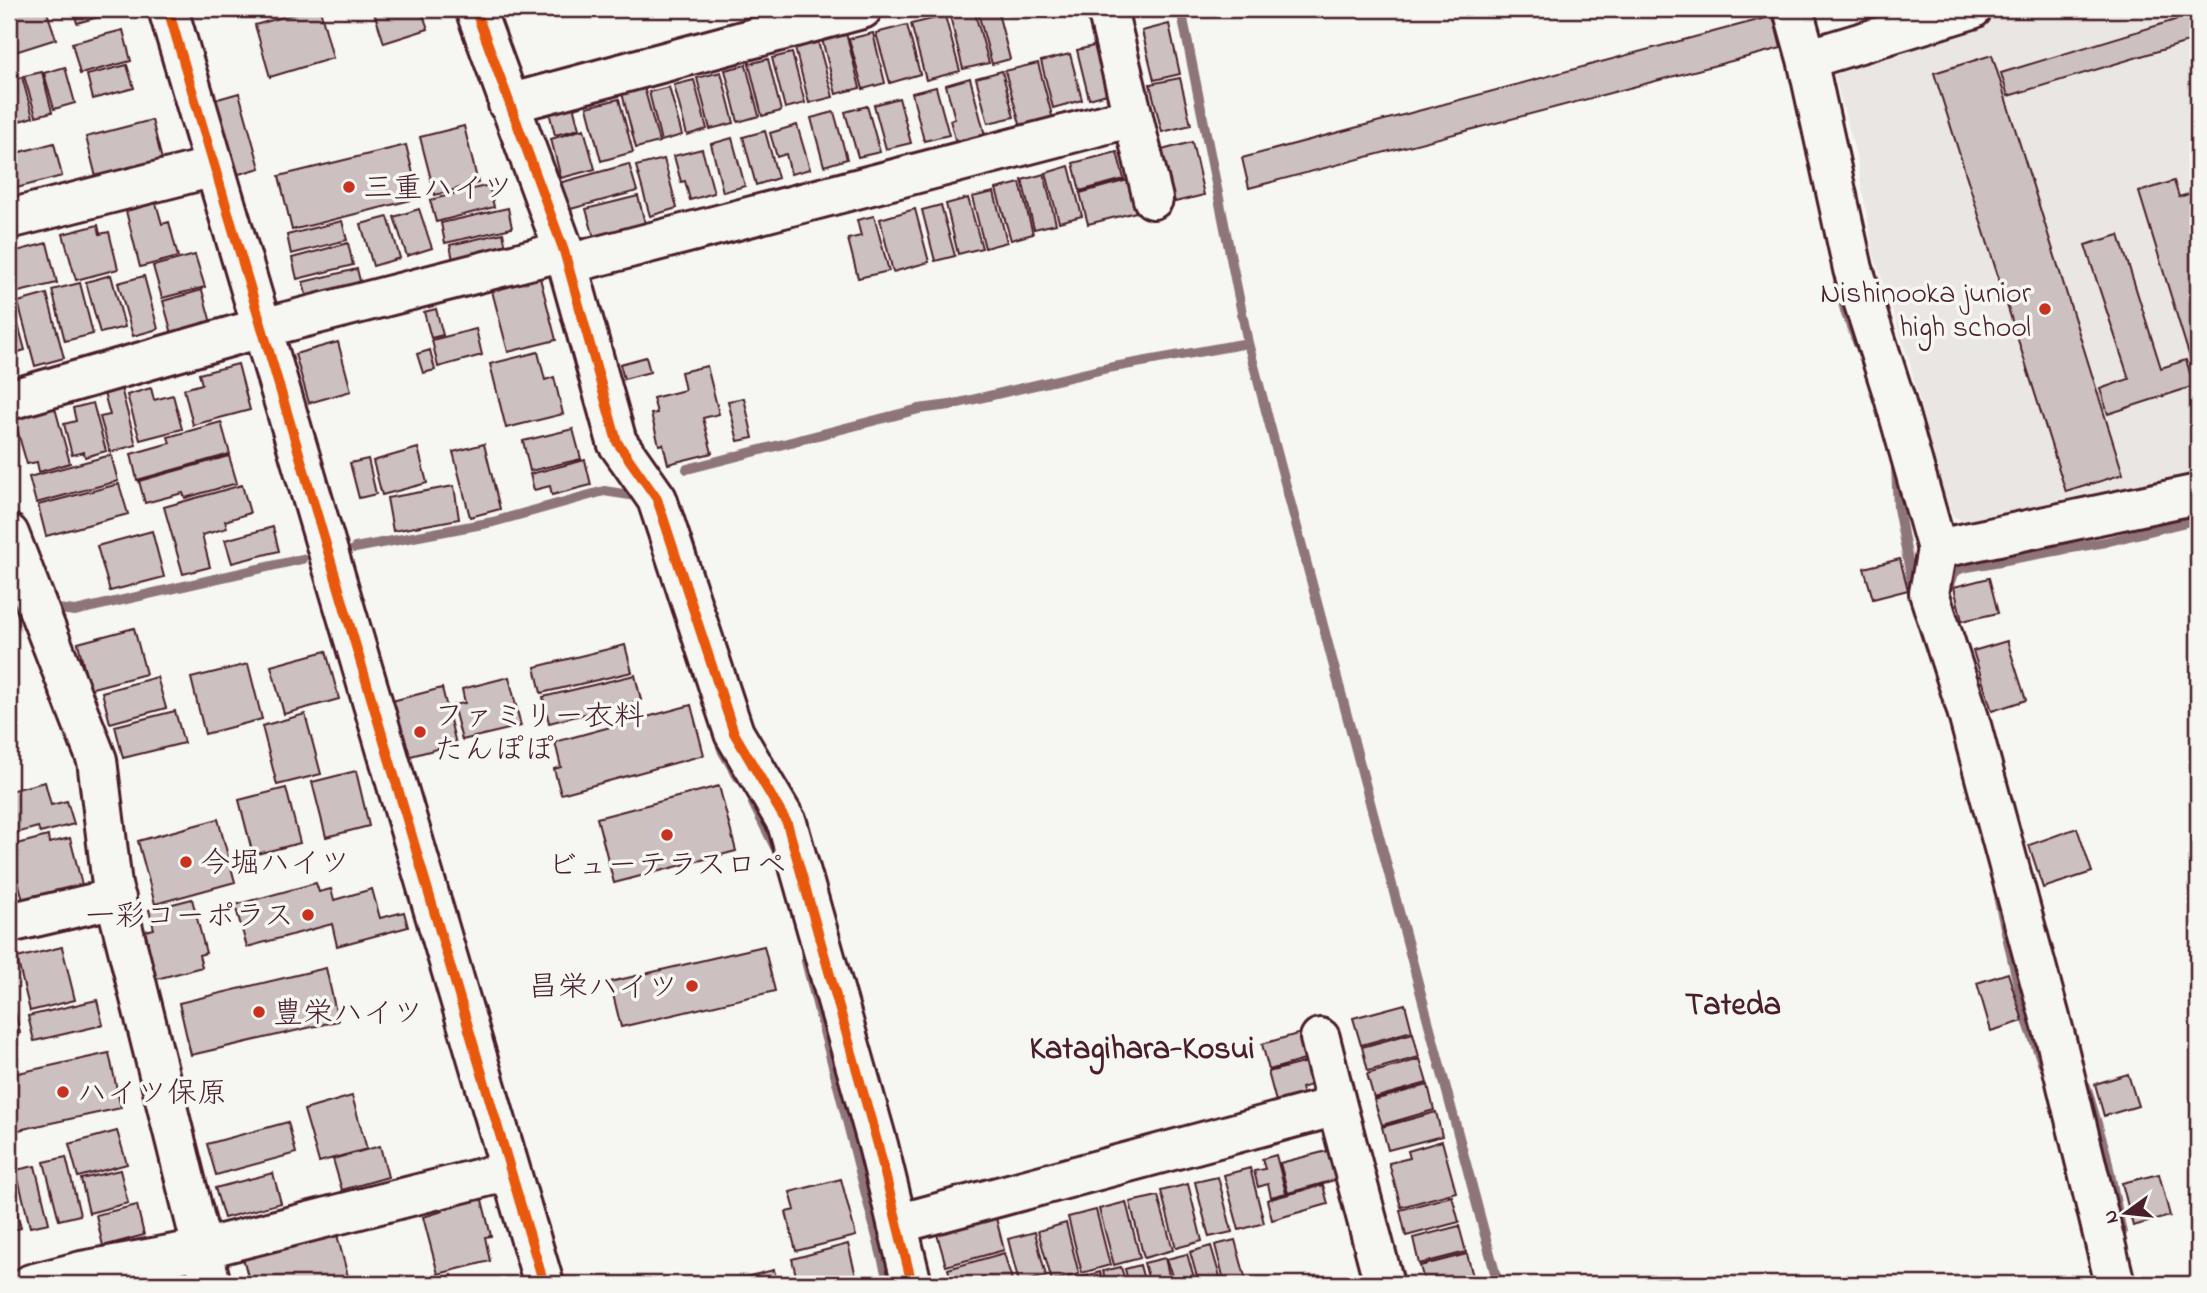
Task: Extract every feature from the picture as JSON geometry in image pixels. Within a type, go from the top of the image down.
[{"type":"street","points":[[168,9],[544,1284]]},
{"type":"street","points":[[475,9],[566,258],[617,442],[657,499],[734,733],[787,823],[877,1145],[912,1284]]},
{"type":"street","points":[[508,104],[862,9]]},
{"type":"street","points":[[1107,9],[1153,199]]},
{"type":"street","points":[[1793,9],[1807,59],[1853,268],[1898,411],[1937,549],[1929,593],[1966,707],[2056,1040],[2115,1284]]},
{"type":"street","points":[[1807,59],[1972,9]]},
{"type":"street","points":[[9,400],[261,328],[566,258],[1133,117]]},
{"type":"street","points":[[9,219],[214,167]]},
{"type":"street","points":[[1937,549],[2198,494]]},
{"type":"street","points":[[9,534],[97,760],[112,885],[206,1267]]},
{"type":"street","points":[[9,923],[116,898]]},
{"type":"street","points":[[1320,1038],[1384,1284]]},
{"type":"street","points":[[897,1224],[1337,1106]]},
{"type":"street","points":[[31,1284],[82,1271],[206,1267],[509,1171]]},
{"type":"shaded area","name":"Nishinooka junior high school","points":[[2007,9],[2198,9],[2198,477],[1972,525],[1953,516],[1940,484],[1910,363],[1874,255],[1856,155],[1830,58]]},
{"type":"building","points":[[25,9],[46,9],[56,39],[9,54],[9,14]]},
{"type":"building","points":[[73,9],[127,9],[77,23]]},
{"type":"building","points":[[311,9],[320,9],[333,58],[270,77],[255,25]]},
{"type":"building","points":[[373,9],[421,9],[428,29],[384,43]]},
{"type":"building","points":[[977,9],[997,9],[1010,59],[992,64]]},
{"type":"building","points":[[974,10],[989,63],[963,69],[950,16]]},
{"type":"building","points":[[2198,13],[2198,39],[2008,96],[2001,73]]},
{"type":"building","points":[[945,16],[960,71],[926,80],[911,24]]},
{"type":"building","points":[[1773,16],[1781,48],[1249,188],[1242,158]]},
{"type":"building","points":[[1169,24],[1180,74],[1154,80],[1142,31]]},
{"type":"building","points":[[907,25],[920,74],[890,83],[876,33]]},
{"type":"building","points":[[123,30],[131,61],[80,74],[72,43]]},
{"type":"building","points":[[846,33],[860,88],[836,94],[822,39]]},
{"type":"building","points":[[873,33],[885,83],[863,89],[849,39]]},
{"type":"building","points":[[818,42],[833,97],[809,103],[795,48]]},
{"type":"building","points":[[1102,44],[1114,92],[1089,99],[1077,50]]},
{"type":"building","points":[[792,53],[805,103],[785,108],[772,58]]},
{"type":"building","points":[[1070,54],[1082,100],[1053,108],[1041,61]]},
{"type":"building","points":[[1992,55],[2123,474],[2066,492],[1934,73]]},
{"type":"building","points":[[768,59],[781,111],[762,116],[749,64]]},
{"type":"building","points":[[1038,63],[1054,123],[1022,131],[1005,71]]},
{"type":"building","points":[[127,65],[134,88],[93,99],[87,75]]},
{"type":"building","points":[[746,65],[759,116],[738,122],[725,70]]},
{"type":"building","points":[[65,67],[75,103],[54,109],[44,73]]},
{"type":"building","points":[[1002,71],[1014,117],[988,123],[976,78]]},
{"type":"building","points":[[42,72],[52,112],[36,116],[24,76]]},
{"type":"building","points":[[721,72],[734,123],[710,129],[697,78]]},
{"type":"building","points":[[22,77],[33,117],[16,122],[9,98],[9,81]]},
{"type":"building","points":[[970,78],[986,139],[957,147],[950,120],[955,119],[946,85]]},
{"type":"building","points":[[1180,78],[1191,125],[1162,132],[1150,84]]},
{"type":"building","points":[[694,80],[707,129],[687,135],[674,85]]},
{"type":"building","points":[[644,87],[659,142],[636,148],[622,93]]},
{"type":"building","points":[[669,87],[682,135],[661,141],[649,92]]},
{"type":"building","points":[[936,87],[949,135],[924,141],[912,93]]},
{"type":"building","points":[[239,93],[260,168],[232,176],[211,101]]},
{"type":"building","points":[[899,98],[911,143],[886,149],[874,105]]},
{"type":"building","points":[[619,99],[633,152],[601,161],[587,107]]},
{"type":"building","points":[[573,105],[579,129],[555,135],[549,112]]},
{"type":"building","points":[[867,106],[880,152],[858,157],[845,112]]},
{"type":"building","points":[[834,112],[847,159],[824,166],[811,118]]},
{"type":"building","points":[[152,120],[163,164],[97,181],[86,137]]},
{"type":"building","points":[[797,125],[810,169],[791,174],[786,154],[777,157],[770,133]]},
{"type":"building","points":[[464,126],[478,183],[435,195],[420,137]]},
{"type":"building","points":[[584,129],[595,169],[561,178],[551,139]]},
{"type":"building","points":[[765,131],[778,178],[756,185],[743,137]]},
{"type":"building","points":[[732,138],[745,186],[723,192],[711,144]]},
{"type":"building","points":[[1192,142],[1204,195],[1175,202],[1162,150]]},
{"type":"building","points":[[54,143],[62,176],[9,190],[9,155]]},
{"type":"building","name":"三重ハイツ","points":[[406,145],[419,198],[292,230],[279,176]]},
{"type":"building","points":[[702,149],[714,193],[690,200],[685,181],[681,182],[674,156]]},
{"type":"building","points":[[1117,152],[1124,179],[1080,191],[1073,163]]},
{"type":"building","points":[[664,159],[677,208],[650,216],[636,166]]},
{"type":"building","points":[[629,164],[637,191],[567,210],[559,183]]},
{"type":"building","points":[[1069,166],[1082,216],[1059,222],[1046,173]]},
{"type":"building","points":[[1044,174],[1056,224],[1034,229],[1022,180]]},
{"type":"building","points":[[1128,180],[1136,212],[1088,224],[1080,193]]},
{"type":"building","points":[[2174,181],[2179,197],[2198,191],[2198,384],[2139,192]]},
{"type":"building","points":[[1020,183],[1033,234],[1011,240],[996,189]]},
{"type":"building","points":[[489,185],[494,207],[436,222],[430,200]]},
{"type":"building","points":[[994,192],[1007,242],[985,248],[972,197]]},
{"type":"building","points":[[638,196],[646,227],[595,241],[586,209]]},
{"type":"building","points":[[968,198],[982,248],[958,254],[946,204]]},
{"type":"building","points":[[156,203],[162,224],[169,222],[178,257],[140,267],[126,211]]},
{"type":"building","points":[[941,205],[955,256],[935,261],[922,210]]},
{"type":"building","points":[[508,208],[512,228],[445,243],[441,223]]},
{"type":"building","points":[[419,209],[432,248],[407,256],[394,217]]},
{"type":"building","points":[[915,209],[929,262],[893,272],[880,219]]},
{"type":"building","points":[[874,216],[889,271],[858,278],[848,239],[861,236],[857,220]]},
{"type":"building","points":[[388,217],[400,258],[373,266],[361,224]]},
{"type":"building","points":[[342,221],[347,240],[291,254],[287,235]]},
{"type":"building","points":[[98,225],[100,234],[109,232],[118,269],[76,280],[63,234]]},
{"type":"building","points":[[503,233],[507,252],[454,265],[450,245]]},
{"type":"building","points":[[2119,235],[2161,368],[2186,360],[2194,386],[2108,414],[2100,389],[2129,379],[2085,245]]},
{"type":"building","points":[[47,243],[57,283],[10,294],[9,253]]},
{"type":"building","points":[[348,243],[353,265],[297,279],[292,258]]},
{"type":"building","points":[[195,255],[205,287],[162,298],[153,266]]},
{"type":"building","points":[[357,269],[362,289],[308,303],[303,282]]},
{"type":"building","points":[[111,275],[125,327],[100,333],[86,282]]},
{"type":"building","points":[[144,276],[158,329],[133,336],[118,283]]},
{"type":"building","points":[[540,278],[556,340],[508,352],[492,291]]},
{"type":"building","points":[[80,283],[93,334],[65,341],[52,290]]},
{"type":"building","points":[[202,290],[211,323],[172,334],[163,301]]},
{"type":"building","points":[[47,294],[64,358],[35,366],[18,302]]},
{"type":"building","points":[[11,298],[25,350],[9,355],[9,299]]},
{"type":"building","points":[[436,309],[443,335],[431,338],[424,312]]},
{"type":"building","points":[[476,329],[482,355],[438,367],[432,340]]},
{"type":"building","points":[[338,342],[351,391],[309,403],[295,354]]},
{"type":"building","points":[[430,350],[435,370],[423,373],[417,354]]},
{"type":"building","points":[[538,352],[545,380],[554,377],[563,414],[506,428],[490,364]]},
{"type":"building","points":[[646,357],[650,372],[624,379],[620,364]]},
{"type":"building","points":[[238,364],[250,410],[193,425],[184,389],[202,384],[199,374]]},
{"type":"building","points":[[707,366],[719,414],[703,418],[712,453],[668,464],[663,444],[659,445],[651,414],[657,413],[653,398],[685,390],[681,372]]},
{"type":"building","points":[[121,388],[136,445],[110,452],[100,417],[110,415],[104,393]]},
{"type":"building","points":[[151,388],[154,400],[173,395],[182,429],[140,440],[127,395]]},
{"type":"building","points":[[744,398],[753,438],[738,441],[728,401]]},
{"type":"building","points":[[93,403],[106,451],[85,457],[84,452],[72,455],[64,424],[76,421],[73,408]]},
{"type":"building","points":[[55,408],[70,463],[39,472],[37,462],[27,464],[14,419]]},
{"type":"building","points":[[221,422],[230,454],[137,480],[131,454],[170,443],[168,437]]},
{"type":"building","points":[[573,429],[581,459],[530,471],[523,441]]},
{"type":"building","points":[[484,444],[500,509],[470,517],[453,452]]},
{"type":"building","points":[[418,448],[427,483],[382,495],[373,461]]},
{"type":"building","points":[[111,455],[118,481],[36,503],[29,477]]},
{"type":"building","points":[[229,456],[237,483],[185,498],[183,493],[145,503],[139,481]]},
{"type":"building","points":[[368,459],[376,494],[359,498],[350,463]]},
{"type":"building","points":[[585,460],[591,485],[552,495],[550,486],[534,490],[530,474]]},
{"type":"building","points":[[119,484],[128,514],[46,536],[38,505]]},
{"type":"building","points":[[242,485],[250,513],[225,521],[227,528],[202,535],[210,567],[183,574],[164,507]]},
{"type":"building","points":[[454,486],[459,519],[393,531],[387,498]]},
{"type":"building","points":[[273,527],[279,551],[232,563],[225,540]]},
{"type":"building","points":[[152,531],[164,577],[110,591],[97,546]]},
{"type":"building","points":[[1900,559],[1908,590],[1873,599],[1864,568]]},
{"type":"building","points":[[1989,578],[1998,613],[1962,621],[1954,587]]},
{"type":"building","points":[[134,628],[146,674],[89,689],[78,643]]},
{"type":"building","points":[[2007,641],[2026,700],[1992,711],[1973,651]]},
{"type":"building","points":[[625,645],[632,672],[541,693],[535,667]]},
{"type":"building","points":[[326,651],[339,699],[284,714],[271,666]]},
{"type":"building","points":[[248,664],[262,719],[205,734],[191,678]]},
{"type":"building","points":[[635,675],[641,700],[549,723],[543,697]]},
{"type":"building","points":[[157,677],[166,708],[110,723],[102,692]]},
{"type":"building","points":[[509,677],[521,726],[462,740],[453,705],[465,703],[462,689]]},
{"type":"building","points":[[442,688],[456,744],[407,757],[392,701]]},
{"type":"building","points":[[691,705],[704,755],[561,794],[554,769],[561,767],[555,742]]},
{"type":"building","points":[[175,711],[184,743],[123,758],[115,726]]},
{"type":"building","points":[[305,714],[321,774],[277,785],[262,726]]},
{"type":"building","points":[[356,771],[369,826],[326,837],[312,782]]},
{"type":"building","points":[[45,782],[51,805],[67,801],[74,824],[40,833],[38,827],[9,835],[9,791]]},
{"type":"building","name":"ビューテラスロペ","points":[[719,786],[736,851],[614,883],[597,818]]},
{"type":"building","points":[[286,788],[300,843],[253,855],[239,800]]},
{"type":"building","name":"今堀ハイツ","points":[[218,819],[235,882],[155,904],[138,841]]},
{"type":"building","points":[[2077,828],[2092,872],[2043,888],[2029,845]]},
{"type":"building","points":[[48,836],[49,843],[70,838],[82,885],[23,900],[9,846]]},
{"type":"building","name":"一彩コーポラス","points":[[316,883],[319,892],[331,889],[334,900],[372,889],[380,918],[404,912],[408,927],[337,946],[332,924],[247,947],[235,905]]},
{"type":"building","points":[[192,899],[206,953],[199,955],[202,967],[153,980],[144,944],[148,942],[145,931],[154,929],[149,910]]},
{"type":"building","name":"昌栄ハイツ","points":[[764,946],[775,991],[621,1027],[610,982]]},
{"type":"building","points":[[62,947],[75,1000],[30,1011],[17,958]]},
{"type":"building","name":"豊栄ハイツ","points":[[326,968],[338,1021],[191,1055],[179,1003]]},
{"type":"building","points":[[2008,973],[2023,1021],[1991,1031],[1977,983]]},
{"type":"building","points":[[9,986],[20,1033],[9,1036]]},
{"type":"building","points":[[97,1000],[103,1025],[34,1041],[28,1016]]},
{"type":"building","points":[[1405,1004],[1412,1031],[1361,1045],[1353,1018]]},
{"type":"building","points":[[1301,1033],[1308,1059],[1269,1070],[1262,1044]]},
{"type":"building","points":[[1413,1033],[1419,1057],[1368,1071],[1362,1047]]},
{"type":"building","name":"ハイツ保原","points":[[109,1053],[121,1108],[9,1132],[9,1075]]},
{"type":"building","points":[[1420,1059],[1427,1083],[1374,1098],[1367,1074]]},
{"type":"building","points":[[1311,1061],[1317,1083],[1301,1088],[1305,1102],[1278,1109],[1268,1072]]},
{"type":"building","points":[[2128,1074],[2138,1106],[2104,1116],[2095,1084]]},
{"type":"building","points":[[1428,1085],[1434,1110],[1382,1125],[1374,1100]]},
{"type":"building","points":[[352,1096],[367,1149],[319,1162],[304,1110]]},
{"type":"building","points":[[1436,1112],[1442,1136],[1388,1150],[1382,1127]]},
{"type":"building","points":[[288,1122],[296,1153],[216,1175],[207,1144]]},
{"type":"building","points":[[117,1131],[127,1164],[78,1177],[69,1144]]},
{"type":"building","points":[[1442,1141],[1456,1192],[1401,1207],[1389,1163],[1410,1158],[1408,1151]]},
{"type":"building","points":[[380,1146],[388,1177],[342,1190],[333,1159]]},
{"type":"building","points":[[1331,1150],[1338,1179],[1288,1193],[1280,1163]]},
{"type":"building","points":[[1276,1155],[1286,1193],[1271,1197],[1268,1184],[1258,1187],[1254,1171],[1265,1169],[1262,1159]]},
{"type":"building","points":[[66,1157],[80,1215],[59,1220],[44,1162]]},
{"type":"building","points":[[35,1166],[49,1223],[30,1227],[16,1170]]},
{"type":"building","points":[[1250,1168],[1264,1223],[1239,1230],[1224,1175]]},
{"type":"building","points":[[120,1170],[128,1203],[89,1213],[81,1179]]},
{"type":"building","points":[[273,1173],[281,1203],[224,1218],[215,1188]]},
{"type":"building","points":[[2159,1174],[2170,1216],[2133,1226],[2122,1183]]},
{"type":"building","points":[[1218,1177],[1232,1232],[1209,1237],[1195,1182]]},
{"type":"building","points":[[841,1179],[856,1236],[796,1251],[786,1212],[795,1210],[790,1192]]},
{"type":"building","points":[[9,1181],[21,1228],[9,1231]]},
{"type":"building","points":[[1188,1184],[1202,1241],[1176,1248],[1161,1191]]},
{"type":"building","points":[[1323,1185],[1328,1204],[1272,1220],[1267,1200]]},
{"type":"building","points":[[481,1196],[491,1236],[485,1237],[490,1261],[438,1274],[423,1217],[443,1211],[442,1206]]},
{"type":"building","points":[[1158,1196],[1173,1250],[1144,1258],[1130,1202]]},
{"type":"building","points":[[1452,1196],[1459,1222],[1406,1236],[1400,1210]]},
{"type":"building","points":[[1126,1202],[1140,1258],[1114,1265],[1099,1209]]},
{"type":"building","points":[[137,1205],[144,1235],[103,1246],[96,1215]]},
{"type":"building","points":[[1096,1210],[1110,1265],[1082,1273],[1068,1217]]},
{"type":"building","points":[[996,1218],[1004,1250],[946,1266],[937,1234]]},
{"type":"building","points":[[1066,1223],[1079,1274],[1052,1281],[1038,1231]]},
{"type":"building","points":[[1459,1226],[1466,1252],[1419,1264],[1413,1238]]},
{"type":"building","points":[[336,1231],[350,1284],[250,1284],[242,1254]]},
{"type":"building","points":[[1035,1232],[1046,1276],[1019,1283],[1008,1239]]},
{"type":"building","points":[[1235,1240],[1247,1284],[1225,1284],[1215,1245]]},
{"type":"building","points":[[848,1244],[858,1284],[798,1284],[792,1259]]},
{"type":"building","points":[[1211,1246],[1222,1284],[1199,1284],[1190,1252]]},
{"type":"building","points":[[1004,1253],[1012,1280],[997,1284],[952,1284],[948,1269]]},
{"type":"building","points":[[1187,1254],[1196,1284],[1174,1284],[1167,1259]]},
{"type":"building","points":[[1467,1254],[1475,1284],[1425,1284],[1420,1266]]},
{"type":"building","points":[[1165,1258],[1171,1284],[1150,1284],[1144,1263]]},
{"type":"building","points":[[1140,1265],[1145,1284],[1129,1284],[1125,1269]]},
{"type":"building","points":[[1121,1267],[1126,1284],[1106,1284],[1103,1271]]},
{"type":"building","points":[[774,1270],[778,1284],[716,1284]]},
{"type":"building","points":[[1100,1272],[1103,1284],[1084,1284],[1082,1277]]},
{"type":"building","points":[[452,1275],[455,1284],[424,1283]]},
{"type":"waterway","points":[[1181,9],[1248,343],[1498,1284]]},
{"type":"waterway","points":[[1838,283],[1858,344]]},
{"type":"waterway","points":[[687,469],[919,409],[950,405],[1108,368],[1248,343]]},
{"type":"waterway","points":[[1896,466],[1898,508],[1914,592]]},
{"type":"waterway","points":[[355,548],[493,522],[604,491],[630,495]]},
{"type":"waterway","points":[[1948,588],[1953,573],[1962,568],[2105,542],[2198,519]]},
{"type":"waterway","points":[[58,609],[75,611],[302,559]]},
{"type":"waterway","points":[[718,738],[738,777]]},
{"type":"waterway","points":[[753,803],[777,851]]},
{"type":"waterway","points":[[1999,901],[2025,1015],[2044,1067]]},
{"type":"waterway","points":[[806,961],[889,1284]]},
{"type":"waterway","points":[[2086,1086],[2106,1154],[2122,1233]]},
{"type":"cycle path","points":[[168,9],[544,1284]]},
{"type":"cycle path","points":[[475,9],[564,251],[617,442],[657,499],[734,733],[787,823],[878,1145],[912,1284]]},
{"type":"place","name":"三重ハイツ","points":[[349,187]]},
{"type":"place","name":"Nishinooka junior high school","points":[[2045,309]]},
{"type":"place","name":"ファミリー衣料 たんぽぽ","points":[[420,732]]},
{"type":"place","name":"ビューテラスロペ","points":[[667,835]]},
{"type":"place","name":"今堀ハイツ","points":[[186,862]]},
{"type":"place","name":"一彩コーポラス","points":[[308,915]]},
{"type":"place","name":"昌栄ハイツ","points":[[692,986]]},
{"type":"place","name":"豊栄ハイツ","points":[[259,1012]]},
{"type":"place","name":"ハイツ保原","points":[[63,1092]]},
{"type":"district","name":"Tateda","points":[[1733,1003]]},
{"type":"district","name":"Katagihara-Kosui","points":[[1142,1047]]}]
